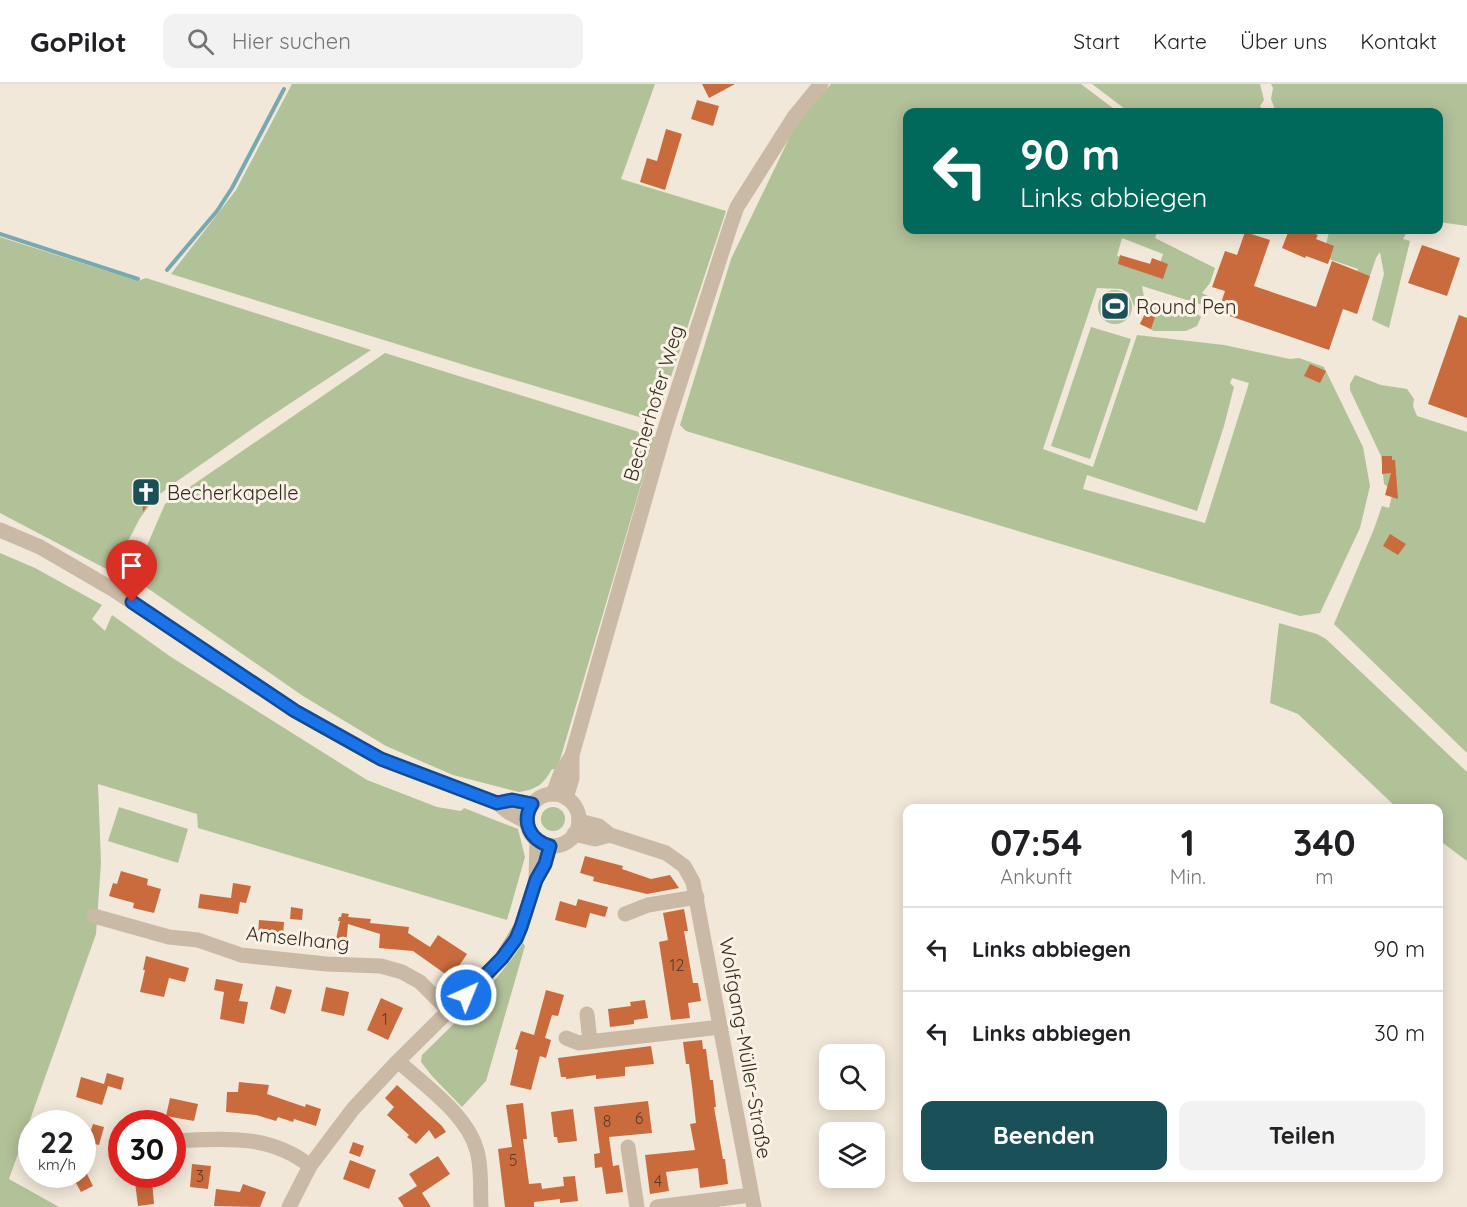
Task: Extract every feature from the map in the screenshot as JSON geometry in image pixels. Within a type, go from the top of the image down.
[{"type":"street","name":"Becherhofer Weg","points":[[560,796],[572,778],[572,755],[665,429],[737,207],[794,117],[821,84]]},
{"type":"street","points":[[0,530],[40,547],[114,590],[295,711],[381,759],[497,803],[527,822]]},
{"type":"street","points":[[560,796],[576,808],[576,828],[564,843],[544,843],[532,836],[527,815],[538,798],[560,796]]},
{"type":"street","points":[[497,803],[512,800],[532,804]]},
{"type":"street","name":"Wolfgang-Müller-Straße","points":[[576,828],[596,838],[610,835],[666,853],[684,866],[693,882],[753,1201]]},
{"type":"street","points":[[289,1207],[310,1166],[353,1109],[502,958],[516,939],[536,880],[544,843]]},
{"type":"street","points":[[625,914],[648,905],[697,897]]},
{"type":"street","name":"Amselhang","points":[[94,916],[169,937],[198,940],[241,955],[326,964],[381,966],[402,972],[420,982],[450,1012]]},
{"type":"street","points":[[587,1014],[590,1041]]},
{"type":"street","points":[[566,1038],[579,1043],[721,1027]]},
{"type":"street","points":[[398,1061],[459,1117],[469,1132],[478,1154],[481,1207]]},
{"type":"street","points":[[186,1141],[233,1139],[264,1142],[298,1157],[310,1166]]},
{"type":"street","points":[[628,1147],[637,1207]]},
{"type":"street","points":[[657,1207],[753,1201]]},
{"type":"green space","points":[[292,84],[655,84],[621,179],[726,211],[656,422],[171,274],[236,190]]},
{"type":"green space","points":[[831,84],[1081,84],[1113,108],[903,108],[903,234],[1156,234],[1155,238],[1215,268],[1210,283],[1202,293],[1210,297],[1206,306],[1142,286],[1144,297],[1148,300],[1182,306],[1201,317],[1197,326],[1186,331],[1154,331],[1140,324],[1148,309],[1146,305],[1134,306],[1129,293],[1121,289],[1097,288],[1043,449],[1093,467],[1137,335],[1224,345],[1290,359],[1299,358],[1324,367],[1363,447],[1370,486],[1360,528],[1320,613],[1300,616],[686,431],[680,425],[731,259],[797,122]],"holes":[[[1122,238],[1163,254],[1159,266],[1117,256]],[[1232,378],[1249,383],[1205,523],[1083,489],[1087,475],[1197,511],[1224,426],[1234,387],[1230,383]]]},
{"type":"green space","points":[[1092,84],[1260,84],[1264,100],[1260,106],[1262,108],[1124,108]]},
{"type":"green space","points":[[1271,84],[1467,84],[1467,226],[1443,223],[1443,108],[1274,108],[1271,99],[1273,88]]},
{"type":"green space","points":[[1329,234],[1406,234],[1403,239],[1410,241],[1389,328],[1372,320],[1384,274],[1380,252],[1370,276],[1357,271],[1358,269],[1323,257]]},
{"type":"green space","points":[[0,237],[138,281],[146,278],[371,350],[268,418],[156,497],[140,518],[112,572],[0,513]]},
{"type":"green space","name":"Round Pen","points":[[1115,290],[1127,295],[1132,307],[1127,319],[1115,324],[1103,319],[1098,307],[1103,295]]},
{"type":"green space","points":[[1091,327],[1131,339],[1090,459],[1051,446]]},
{"type":"green space","points":[[385,353],[655,437],[557,770],[552,769],[542,783],[530,789],[519,792],[453,775],[386,746],[303,696],[133,578],[165,504]]},
{"type":"green space","points":[[1355,375],[1381,385],[1407,389],[1414,399],[1413,406],[1417,416],[1467,432],[1467,753],[1334,624],[1382,506],[1389,508],[1393,491],[1384,484],[1381,456],[1350,390],[1350,384]]},
{"type":"green space","points":[[0,553],[35,568],[102,605],[92,619],[105,631],[112,615],[171,657],[367,780],[437,807],[461,811],[464,808],[518,829],[525,857],[507,920],[198,828],[197,814],[98,784],[101,863],[96,934],[34,1110],[18,1110],[18,1154],[9,1179],[18,1184],[18,1188],[25,1188],[59,1207],[0,1207]]},
{"type":"green space","points":[[1279,623],[1317,634],[1326,639],[1467,772],[1467,861],[1443,843],[1443,804],[1393,804],[1298,714],[1270,703]]},
{"type":"green space","points":[[119,807],[188,829],[178,863],[108,841]]},
{"type":"green space","points":[[553,807],[562,810],[565,819],[562,828],[553,831],[544,828],[541,819],[544,810]]},
{"type":"green space","points":[[523,943],[525,946],[486,1081],[462,1107],[421,1062],[422,1055],[488,988]]},
{"type":"building","points":[[702,84],[735,84],[709,98]]},
{"type":"building","points":[[697,100],[719,106],[713,126],[691,119]]},
{"type":"building","points":[[666,129],[682,134],[665,190],[640,182],[647,158],[657,161]]},
{"type":"building","points":[[1244,234],[1270,240],[1254,286],[1316,307],[1332,261],[1370,276],[1357,314],[1343,309],[1329,350],[1218,312],[1225,291],[1212,287],[1225,251],[1237,255]]},
{"type":"building","points":[[1287,234],[1315,234],[1318,235],[1316,239],[1334,246],[1328,264],[1306,256],[1305,258],[1282,248]]},
{"type":"building","points":[[1422,245],[1460,258],[1447,296],[1408,283]]},
{"type":"building","points":[[1120,255],[1150,264],[1152,258],[1168,264],[1163,279],[1118,264]]},
{"type":"building","points":[[1147,309],[1157,311],[1151,329],[1140,324]]},
{"type":"building","points":[[1459,315],[1467,318],[1467,418],[1428,404]]},
{"type":"building","points":[[1310,364],[1326,371],[1320,383],[1304,376]]},
{"type":"building","points":[[1382,456],[1392,456],[1392,460],[1395,460],[1398,499],[1385,495],[1391,473],[1382,474]]},
{"type":"building","points":[[141,485],[155,494],[143,512]]},
{"type":"building","points":[[1390,534],[1406,544],[1398,555],[1383,546]]},
{"type":"building","points":[[585,856],[623,866],[622,869],[651,879],[670,875],[679,888],[647,894],[593,881],[594,877],[580,873]]},
{"type":"building","points":[[121,871],[148,879],[147,885],[161,889],[154,913],[133,908],[134,903],[109,896],[113,883],[117,884]]},
{"type":"building","points":[[233,883],[251,886],[246,903],[240,902],[238,914],[198,908],[200,894],[231,898]]},
{"type":"building","points":[[578,899],[608,907],[605,917],[590,913],[586,928],[555,920],[560,901],[576,906]]},
{"type":"building","points":[[291,907],[303,909],[302,920],[290,919]]},
{"type":"building","points":[[684,909],[688,931],[684,931],[693,983],[698,983],[701,1001],[688,1003],[690,1018],[671,1020],[659,942],[668,940],[663,913]]},
{"type":"building","points":[[342,913],[349,914],[348,917],[371,919],[370,923],[409,927],[408,933],[430,947],[438,935],[467,954],[451,978],[413,951],[379,948],[380,934],[348,924],[346,945],[335,944],[340,921],[338,921]]},
{"type":"building","points":[[259,920],[284,922],[283,939],[258,937]]},
{"type":"building","points":[[146,956],[189,968],[185,982],[169,978],[164,997],[140,992]]},
{"type":"building","points":[[216,979],[243,984],[239,1001],[248,1002],[244,1024],[220,1019],[224,992],[214,990]]},
{"type":"building","points":[[276,986],[292,990],[285,1014],[270,1009]]},
{"type":"building","points":[[326,987],[349,992],[344,1016],[321,1011]]},
{"type":"building","points":[[546,990],[564,995],[558,1016],[552,1015],[545,1038],[551,1040],[546,1058],[540,1056],[531,1090],[510,1085],[518,1050],[515,1049],[521,1031],[534,1035]]},
{"type":"building","points":[[381,998],[403,1008],[388,1040],[367,1030]]},
{"type":"building","points":[[645,1000],[648,1018],[634,1020],[634,1024],[610,1027],[608,1009],[631,1006],[630,1002]]},
{"type":"building","points":[[702,1040],[703,1049],[706,1049],[710,1080],[713,1080],[716,1107],[714,1107],[728,1184],[700,1188],[698,1168],[666,1172],[669,1191],[650,1194],[645,1155],[695,1150],[690,1124],[696,1123],[692,1086],[683,1042]]},
{"type":"building","points":[[651,1046],[654,1064],[625,1067],[625,1076],[596,1079],[596,1075],[566,1079],[566,1077],[561,1077],[558,1058]]},
{"type":"building","points":[[107,1073],[124,1078],[121,1090],[108,1086],[102,1105],[76,1097],[81,1077],[104,1084]]},
{"type":"building","points":[[239,1082],[269,1085],[267,1094],[305,1107],[306,1104],[321,1109],[316,1126],[294,1119],[293,1122],[278,1117],[276,1121],[256,1115],[226,1112],[227,1092],[238,1092]]},
{"type":"building","points":[[397,1085],[446,1132],[435,1139],[429,1130],[416,1144],[407,1137],[409,1135],[387,1115],[394,1107],[385,1098]]},
{"type":"building","points":[[170,1098],[198,1104],[194,1121],[186,1120],[186,1110],[167,1110]]},
{"type":"building","points":[[648,1101],[652,1133],[609,1137],[613,1166],[619,1165],[623,1192],[606,1194],[602,1167],[595,1168],[594,1154],[600,1153],[594,1107]]},
{"type":"building","points":[[523,1103],[527,1139],[523,1139],[529,1184],[541,1183],[542,1189],[564,1186],[563,1177],[575,1176],[578,1201],[560,1203],[560,1199],[534,1202],[534,1207],[505,1207],[498,1149],[512,1147],[506,1105]]},
{"type":"building","points":[[573,1109],[577,1141],[558,1143],[557,1137],[554,1137],[551,1112]]},
{"type":"building","points":[[96,1125],[104,1127],[99,1145],[96,1144]]},
{"type":"building","points":[[353,1142],[364,1146],[360,1157],[349,1153]]},
{"type":"building","points":[[438,1156],[450,1174],[422,1193],[431,1207],[404,1207],[398,1198],[417,1186],[409,1174]]},
{"type":"building","points":[[350,1160],[376,1170],[369,1189],[343,1179]]},
{"type":"building","points":[[192,1164],[211,1166],[208,1189],[190,1187]]},
{"type":"building","points":[[243,1184],[266,1192],[260,1207],[214,1206],[216,1189],[240,1192]]},
{"type":"building","points":[[136,1188],[153,1188],[154,1204],[138,1206]]},
{"type":"waterway","points":[[167,270],[217,211],[232,188],[284,89]]},
{"type":"waterway","points":[[0,234],[138,279]]},
{"type":"place","name":"Round Pen","points":[[1115,306]]},
{"type":"place","name":"Becherkapelle","points":[[146,492]]},
{"type":"route","points":[[132,602],[295,711],[381,759],[497,803],[512,800],[532,804],[527,815],[528,829],[537,841],[550,846],[545,864],[536,880],[516,939],[502,958],[466,995]]}]
